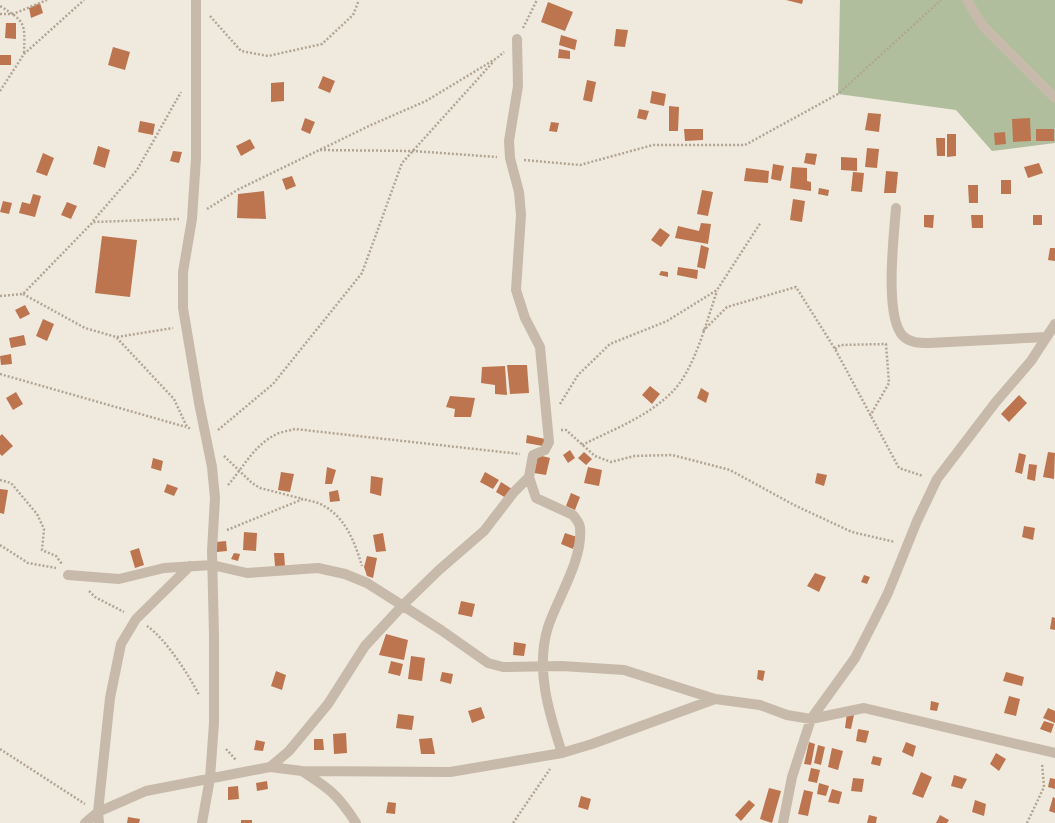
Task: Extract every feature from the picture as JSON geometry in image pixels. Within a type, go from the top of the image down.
[{"type":"street","points":[[196,0],[196,158],[192,219],[183,272],[183,308],[199,403],[207,440],[215,498],[212,537],[214,723],[210,778],[202,823]]},
{"type":"street","points":[[967,0],[982,25],[1055,98]]},
{"type":"street","points":[[518,39],[518,86],[510,141],[510,158],[519,192],[521,215],[516,290],[525,318],[540,347],[548,446],[545,450],[533,455],[529,477],[536,498],[573,516],[577,520],[580,527],[576,558],[548,627],[543,649],[542,668],[549,710],[562,753]]},
{"type":"street","points":[[896,208],[891,300],[894,318],[901,335],[914,343],[929,344],[1047,337]]},
{"type":"street","points":[[783,823],[792,777],[811,719],[855,658],[888,593],[937,479],[995,403],[1031,361],[1055,324]]},
{"type":"street","points":[[270,766],[289,752],[328,704],[365,646],[402,606],[439,570],[484,531],[514,492],[529,477]]},
{"type":"street","points":[[68,575],[119,579],[164,568],[212,565],[247,573],[318,568],[345,574],[367,583],[488,664],[503,667],[542,668],[569,666],[624,670],[715,699],[760,705],[787,715],[811,719],[864,708],[1055,752]]},
{"type":"street","points":[[99,823],[98,812],[110,698],[121,644],[136,619],[190,566]]},
{"type":"street","points":[[85,823],[98,812],[146,791],[270,766],[302,771],[450,772],[562,753],[592,744],[715,699]]},
{"type":"street","points":[[302,771],[328,788],[340,799],[356,823]]},
{"type":"path","points":[[0,14],[13,14],[47,0]]},
{"type":"path","points":[[0,91],[24,54],[84,0]]},
{"type":"path","points":[[206,11],[241,51],[268,56],[322,44],[353,15],[359,0]]},
{"type":"path","points":[[207,440],[273,384],[362,273],[402,163],[497,58],[518,39],[537,0]]},
{"type":"path","points":[[320,150],[413,151],[580,165],[653,146],[745,145],[838,94],[941,0]]},
{"type":"path","points":[[0,6],[13,14],[23,23],[25,29],[24,54]]},
{"type":"path","points":[[93,222],[192,219],[239,189],[371,125],[426,101],[497,58]]},
{"type":"path","points":[[23,294],[93,222],[136,170],[184,87]]},
{"type":"path","points":[[582,445],[645,413],[672,393],[690,365],[717,290],[761,222]]},
{"type":"path","points":[[703,331],[727,307],[796,287],[835,349],[870,417],[899,468],[937,479]]},
{"type":"path","points":[[717,290],[667,321],[610,344],[578,375],[547,427],[566,430],[595,456],[611,462],[634,456],[672,455],[730,470],[794,505],[852,532],[909,545]]},
{"type":"path","points":[[0,296],[23,294],[85,328],[116,337],[186,326]]},
{"type":"path","points":[[116,337],[174,399],[187,427]]},
{"type":"path","points":[[835,349],[840,345],[886,344],[889,383],[870,417]]},
{"type":"path","points":[[0,374],[187,427],[207,440],[252,483],[260,488],[324,506],[340,519],[355,541],[367,583]]},
{"type":"path","points":[[215,498],[241,471],[252,453],[274,435],[295,429],[533,455]]},
{"type":"path","points":[[0,480],[11,482],[37,514],[44,529],[42,550],[56,556],[68,575]]},
{"type":"path","points":[[212,537],[303,499]]},
{"type":"path","points":[[1027,823],[1044,787],[1041,748]]},
{"type":"path","points":[[0,749],[98,812]]},
{"type":"path","points":[[513,823],[562,753]]},
{"type":"green space","points":[[840,0],[1055,0],[1055,143],[992,151],[956,110],[838,94]]},
{"type":"building","points":[[786,0],[803,0],[802,4]]},
{"type":"building","points":[[548,2],[573,12],[565,31],[541,22]]},
{"type":"building","points":[[40,3],[43,13],[31,18],[29,8]]},
{"type":"building","points":[[6,23],[16,23],[16,39],[5,38]]},
{"type":"building","points":[[616,29],[628,30],[625,47],[614,46]]},
{"type":"building","points":[[561,35],[577,40],[575,50],[559,45]]},
{"type":"building","points":[[113,47],[130,52],[125,70],[108,65]]},
{"type":"building","points":[[559,49],[570,51],[570,59],[558,58]]},
{"type":"building","points":[[0,55],[11,55],[11,65],[0,65]]},
{"type":"building","points":[[323,76],[335,81],[330,93],[318,88]]},
{"type":"building","points":[[587,80],[596,82],[592,102],[583,100]]},
{"type":"building","points":[[284,82],[284,101],[271,102],[271,83]]},
{"type":"building","points":[[652,91],[666,94],[664,106],[650,103]]},
{"type":"building","points":[[669,106],[679,107],[678,131],[669,131]]},
{"type":"building","points":[[639,109],[649,111],[646,120],[637,118]]},
{"type":"building","points":[[868,113],[881,114],[879,132],[865,130]]},
{"type":"building","points":[[305,118],[315,122],[310,134],[301,130]]},
{"type":"building","points":[[1030,118],[1031,141],[1013,142],[1012,119]]},
{"type":"building","points":[[140,121],[155,124],[153,135],[138,132]]},
{"type":"building","points":[[551,122],[559,123],[557,132],[549,131]]},
{"type":"building","points":[[684,129],[703,129],[703,140],[685,141]]},
{"type":"building","points":[[1036,129],[1054,129],[1054,141],[1036,141]]},
{"type":"building","points":[[1005,132],[1006,144],[995,145],[994,133]]},
{"type":"building","points":[[947,134],[956,134],[956,156],[947,157]]},
{"type":"building","points":[[936,138],[945,138],[945,156],[937,156]]},
{"type":"building","points":[[250,139],[255,148],[241,156],[236,146]]},
{"type":"building","points":[[98,146],[110,150],[105,168],[93,164]]},
{"type":"building","points":[[867,148],[879,149],[877,168],[865,167]]},
{"type":"building","points":[[173,151],[182,152],[179,163],[170,161]]},
{"type":"building","points":[[43,153],[54,158],[47,176],[36,172]]},
{"type":"building","points":[[806,153],[817,154],[815,165],[804,163]]},
{"type":"building","points":[[841,157],[857,158],[857,171],[841,170]]},
{"type":"building","points":[[1039,163],[1043,173],[1028,178],[1024,167]]},
{"type":"building","points":[[773,164],[784,166],[781,181],[771,179]]},
{"type":"building","points":[[792,167],[807,168],[807,181],[811,182],[811,191],[790,188]]},
{"type":"building","points":[[746,168],[769,171],[768,183],[744,181]]},
{"type":"building","points":[[886,171],[898,172],[896,193],[884,193]]},
{"type":"building","points":[[853,172],[864,173],[862,192],[851,191]]},
{"type":"building","points":[[292,176],[296,186],[286,190],[282,179]]},
{"type":"building","points":[[1001,180],[1011,180],[1011,194],[1001,194]]},
{"type":"building","points":[[968,185],[978,185],[978,203],[969,203]]},
{"type":"building","points":[[819,188],[829,190],[828,196],[818,194]]},
{"type":"building","points":[[702,190],[713,192],[708,216],[697,214]]},
{"type":"building","points":[[264,191],[266,219],[237,218],[238,194]]},
{"type":"building","points":[[33,194],[41,196],[35,217],[19,213],[22,202],[30,204]]},
{"type":"building","points":[[793,199],[805,201],[802,222],[790,220]]},
{"type":"building","points":[[3,201],[12,203],[9,214],[0,212]]},
{"type":"building","points":[[67,202],[77,206],[71,219],[61,215]]},
{"type":"building","points":[[924,215],[934,215],[933,228],[924,227]]},
{"type":"building","points":[[971,215],[983,215],[983,228],[972,228]]},
{"type":"building","points":[[1033,215],[1042,215],[1042,225],[1033,225]]},
{"type":"building","points":[[701,223],[711,224],[708,244],[675,238],[678,226],[699,231]]},
{"type":"building","points":[[660,228],[670,235],[661,247],[651,240]]},
{"type":"building","points":[[102,236],[137,240],[130,297],[95,293]]},
{"type":"building","points":[[701,245],[709,248],[705,269],[697,267]]},
{"type":"building","points":[[1050,248],[1055,248],[1055,261],[1048,260]]},
{"type":"building","points":[[678,267],[698,270],[697,279],[677,275]]},
{"type":"building","points":[[661,271],[668,272],[668,277],[659,275]]},
{"type":"building","points":[[25,305],[30,314],[20,319],[15,310]]},
{"type":"building","points":[[43,319],[54,324],[47,341],[36,336]]},
{"type":"building","points":[[24,335],[26,345],[11,348],[9,338]]},
{"type":"building","points":[[11,354],[12,364],[1,365],[0,356]]},
{"type":"building","points":[[507,365],[527,365],[529,393],[510,394]]},
{"type":"building","points":[[505,366],[507,395],[495,394],[495,385],[481,383],[482,367]]},
{"type":"building","points":[[650,386],[660,394],[652,404],[642,395]]},
{"type":"building","points":[[701,388],[709,393],[706,403],[697,398]]},
{"type":"building","points":[[16,392],[23,404],[13,410],[6,398]]},
{"type":"building","points":[[1019,395],[1027,403],[1009,422],[1001,414]]},
{"type":"building","points":[[450,396],[475,398],[471,417],[454,417],[455,409],[446,407]]},
{"type":"building","points":[[2,434],[13,446],[2,456],[0,454],[0,436]]},
{"type":"building","points":[[527,435],[545,439],[543,446],[526,443]]},
{"type":"building","points":[[570,450],[575,458],[568,463],[563,455]]},
{"type":"building","points":[[584,452],[592,459],[586,465],[578,458]]},
{"type":"building","points":[[1048,452],[1055,453],[1054,479],[1043,477]]},
{"type":"building","points":[[1019,453],[1026,455],[1022,474],[1015,472]]},
{"type":"building","points":[[538,455],[550,458],[546,475],[534,473]]},
{"type":"building","points":[[153,458],[163,461],[161,471],[151,468]]},
{"type":"building","points":[[1029,464],[1037,465],[1035,481],[1027,479]]},
{"type":"building","points":[[327,467],[336,470],[332,484],[325,484]]},
{"type":"building","points":[[588,467],[602,470],[599,486],[584,483]]},
{"type":"building","points":[[281,472],[294,474],[290,492],[278,490]]},
{"type":"building","points":[[485,472],[499,480],[493,489],[480,482]]},
{"type":"building","points":[[817,473],[827,475],[824,486],[815,483]]},
{"type":"building","points":[[371,476],[383,478],[381,496],[370,493]]},
{"type":"building","points":[[501,482],[512,489],[506,498],[496,492]]},
{"type":"building","points":[[167,484],[178,488],[174,496],[164,492]]},
{"type":"building","points":[[0,489],[8,490],[4,514],[0,513]]},
{"type":"building","points":[[338,490],[340,501],[330,502],[329,492]]},
{"type":"building","points":[[571,493],[580,497],[575,510],[566,506]]},
{"type":"building","points":[[1024,526],[1035,528],[1033,540],[1022,537]]},
{"type":"building","points":[[244,532],[257,533],[256,551],[243,550]]},
{"type":"building","points":[[383,533],[386,551],[376,552],[373,535]]},
{"type":"building","points":[[565,533],[577,537],[573,549],[561,544]]},
{"type":"building","points":[[226,541],[227,551],[217,552],[216,542]]},
{"type":"building","points":[[139,548],[144,565],[135,568],[130,551]]},
{"type":"building","points":[[234,553],[240,554],[238,561],[231,559]]},
{"type":"building","points":[[274,553],[284,553],[285,566],[275,566]]},
{"type":"building","points":[[367,556],[377,558],[373,578],[367,576],[364,567]]},
{"type":"building","points":[[815,573],[826,577],[819,592],[807,586]]},
{"type":"building","points":[[864,575],[870,577],[867,584],[861,582]]},
{"type":"building","points":[[461,601],[475,604],[472,617],[458,614]]},
{"type":"building","points":[[1052,617],[1055,618],[1055,630],[1050,629]]},
{"type":"building","points":[[386,634],[408,640],[404,660],[379,655]]},
{"type":"building","points":[[514,642],[526,644],[524,656],[513,655]]},
{"type":"building","points":[[411,656],[425,658],[422,681],[408,679]]},
{"type":"building","points":[[391,661],[403,664],[400,676],[388,673]]},
{"type":"building","points":[[758,670],[765,671],[763,681],[757,679]]},
{"type":"building","points":[[276,671],[286,675],[282,690],[271,686]]},
{"type":"building","points":[[442,672],[453,674],[451,684],[440,681]]},
{"type":"building","points":[[1006,672],[1024,677],[1022,686],[1003,681]]},
{"type":"building","points":[[1009,696],[1020,699],[1016,716],[1004,713]]},
{"type":"building","points":[[931,701],[939,703],[937,711],[930,710]]},
{"type":"building","points":[[481,707],[485,718],[472,723],[468,711]]},
{"type":"building","points":[[1048,708],[1055,711],[1055,723],[1043,718]]},
{"type":"building","points":[[847,713],[854,715],[851,729],[845,728]]},
{"type":"building","points":[[398,714],[414,716],[412,730],[396,728]]},
{"type":"building","points":[[1044,721],[1054,724],[1051,733],[1040,729]]},
{"type":"building","points":[[858,729],[869,731],[866,743],[856,741]]},
{"type":"building","points":[[346,733],[347,753],[334,754],[333,734]]},
{"type":"building","points":[[432,738],[435,754],[421,754],[419,739]]},
{"type":"building","points":[[314,739],[323,739],[324,750],[314,750]]},
{"type":"building","points":[[256,740],[265,742],[263,751],[254,750]]},
{"type":"building","points":[[809,742],[815,744],[811,765],[804,764]]},
{"type":"building","points":[[906,742],[916,746],[913,757],[902,752]]},
{"type":"building","points":[[818,745],[825,747],[821,765],[814,763]]},
{"type":"building","points":[[832,748],[843,751],[838,770],[828,767]]},
{"type":"building","points":[[996,753],[1006,759],[999,771],[990,764]]},
{"type":"building","points":[[873,756],[882,758],[880,766],[871,764]]},
{"type":"building","points":[[811,768],[820,770],[817,783],[808,781]]},
{"type":"building","points":[[921,772],[932,777],[923,798],[912,794]]},
{"type":"building","points":[[954,775],[967,779],[962,789],[951,786]]},
{"type":"building","points":[[853,778],[864,779],[862,792],[851,791]]},
{"type":"building","points":[[1050,778],[1055,779],[1055,789],[1048,787]]},
{"type":"building","points":[[267,781],[268,789],[257,791],[256,783]]},
{"type":"building","points":[[819,783],[829,786],[826,796],[817,794]]},
{"type":"building","points":[[238,786],[239,799],[228,800],[228,787]]},
{"type":"building","points":[[769,788],[781,791],[772,823],[760,819]]},
{"type":"building","points":[[832,789],[842,792],[839,804],[828,802]]},
{"type":"building","points":[[804,790],[813,792],[808,816],[798,814]]},
{"type":"building","points":[[581,796],[591,799],[588,810],[578,807]]},
{"type":"building","points":[[1053,797],[1055,798],[1055,813],[1049,811]]},
{"type":"building","points":[[749,800],[755,805],[741,821],[735,815]]},
{"type":"building","points":[[975,800],[986,804],[984,816],[972,812]]},
{"type":"building","points":[[388,802],[396,803],[395,814],[386,813]]},
{"type":"building","points":[[869,815],[877,817],[876,823],[867,823]]},
{"type":"building","points":[[940,815],[949,820],[947,823],[936,823]]},
{"type":"building","points":[[128,817],[140,819],[139,823],[127,823]]},
{"type":"building","points":[[241,820],[252,820],[252,823],[241,823]]}]
